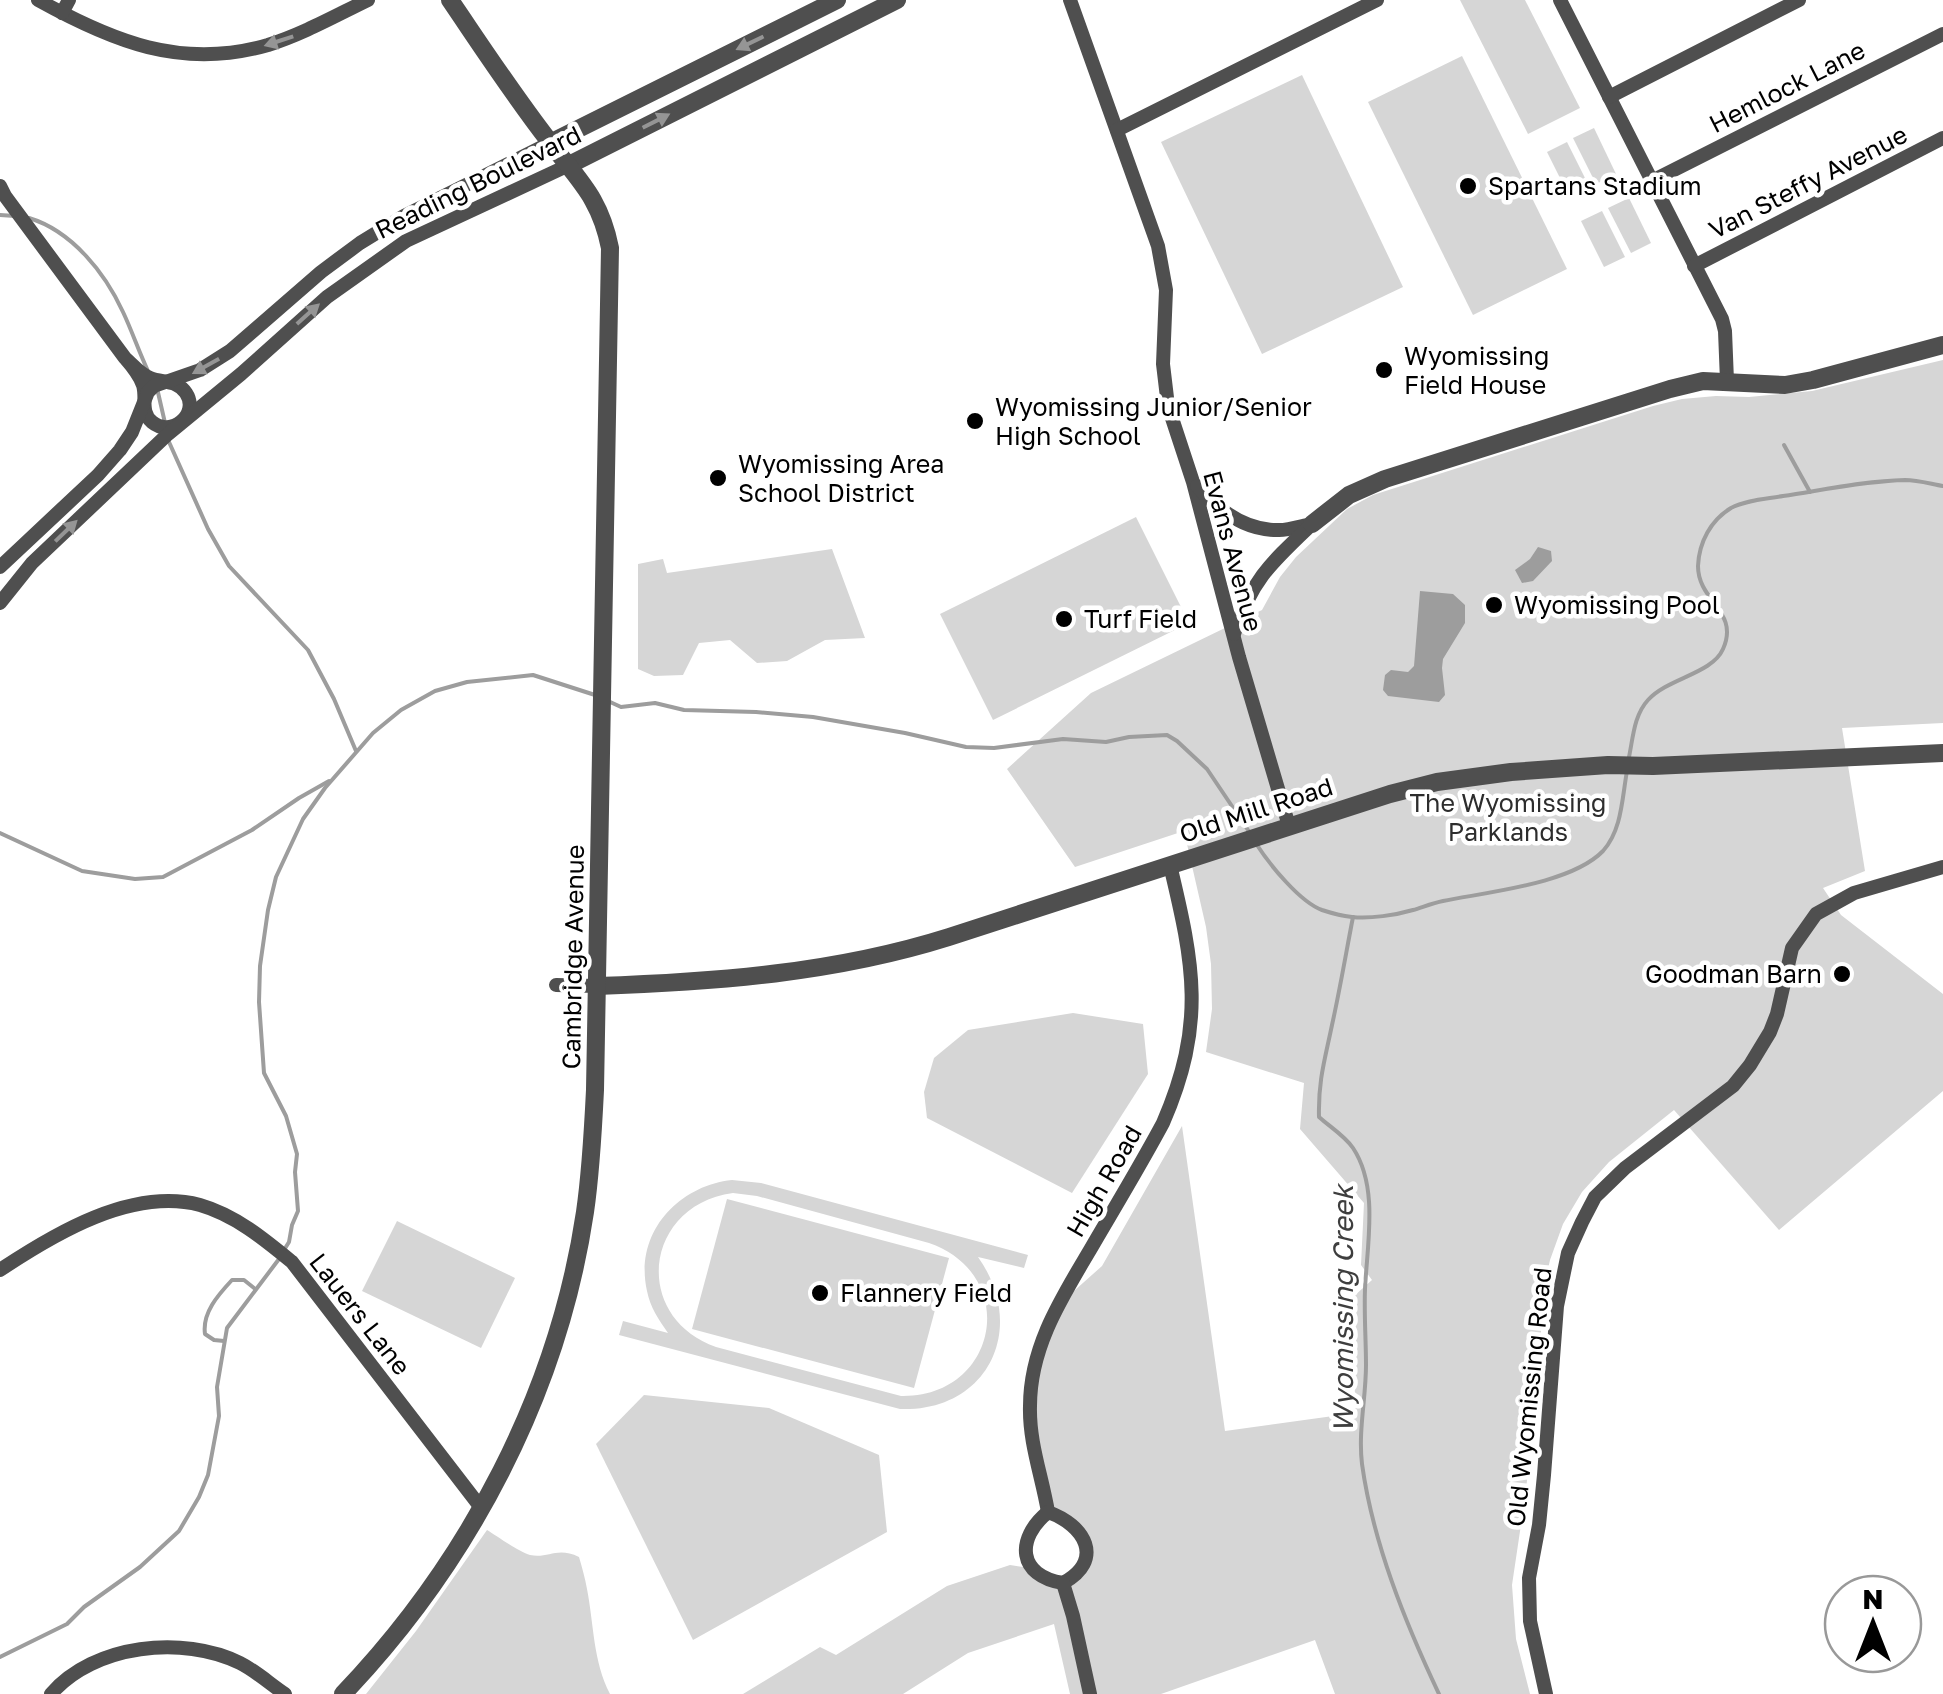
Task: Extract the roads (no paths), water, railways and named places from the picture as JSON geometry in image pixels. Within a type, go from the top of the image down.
[{"type":"street","points":[[38,0],[66,7],[108,36],[128,43],[180,53],[216,54],[258,48],[296,35],[368,0]]},
{"type":"street","name":"Cambridge Avenue","points":[[342,1694],[418,1608],[467,1534],[514,1446],[538,1388],[571,1284],[592,1160],[610,248],[597,205],[450,0]]},
{"type":"street","name":"Reading Boulevard","points":[[0,567],[109,462],[132,432],[151,389],[200,370],[230,352],[360,243],[404,216],[838,0]]},
{"type":"street","name":"Reading Boulevard","points":[[0,602],[32,563],[182,422],[327,297],[379,259],[406,241],[569,165],[897,0]]},
{"type":"street","name":"Evans Avenue","points":[[1070,0],[1158,246],[1166,304],[1164,386],[1288,826]]},
{"type":"street","points":[[1117,130],[1378,0]]},
{"type":"street","points":[[1560,0],[1722,319],[1727,381]]},
{"type":"street","points":[[1609,97],[1799,0]]},
{"type":"street","name":"Hemlock Lane","points":[[1652,181],[1943,34]]},
{"type":"street","name":"Van Steffy Avenue","points":[[1694,266],[1943,138]]},
{"type":"street","points":[[0,186],[142,382],[147,415],[156,425],[172,427],[182,422],[190,408],[187,394],[177,384],[150,378],[125,358]]},
{"type":"street","points":[[1234,635],[1246,599],[1261,575],[1312,524],[1349,495],[1385,479],[1703,380],[1785,384],[1943,345]]},
{"type":"street","points":[[1193,482],[1216,508],[1244,523],[1278,530],[1312,524]]},
{"type":"street","name":"Old Mill Road","points":[[597,986],[728,980],[861,960],[926,944],[1366,800],[1437,782],[1613,765],[1943,753]]},
{"type":"street","name":"High Road","points":[[1048,1512],[1030,1422],[1031,1385],[1042,1340],[1056,1307],[1164,1122],[1189,1044],[1193,1009],[1188,936],[1170,865]]},
{"type":"street","name":"Old Wyomissing Road","points":[[1546,1694],[1530,1621],[1529,1578],[1544,1475],[1557,1306],[1568,1252],[1582,1222],[1595,1197],[1624,1168],[1732,1086],[1750,1065],[1777,1014],[1789,955],[1816,914],[1854,893],[1943,867]]},
{"type":"street","points":[[556,985],[597,986]]},
{"type":"street","name":"Lauers Lane","points":[[0,1270],[37,1246],[102,1214],[129,1206],[183,1202],[221,1213],[251,1230],[292,1262],[482,1508]]},
{"type":"street","points":[[1048,1512],[1064,1518],[1084,1538],[1087,1554],[1080,1570],[1063,1583],[1041,1578],[1030,1568],[1026,1550],[1028,1535],[1048,1512]]},
{"type":"street","points":[[1063,1583],[1090,1694]]},
{"type":"street","points":[[51,1694],[98,1659],[179,1646],[214,1653],[241,1664],[285,1694]]},
{"type":"waterway","points":[[0,215],[15,216]]},
{"type":"waterway","points":[[29,218],[73,243],[97,269],[123,312],[148,371]]},
{"type":"waterway","points":[[157,388],[165,423]]},
{"type":"waterway","points":[[169,442],[229,566],[308,650],[356,751]]},
{"type":"waterway","points":[[1784,445],[1810,492]]},
{"type":"waterway","name":"Wyomissing Creek","points":[[1629,757],[1637,720],[1648,700],[1709,664],[1723,649],[1726,625],[1704,589],[1698,566],[1707,533],[1724,513],[1750,501],[1859,484],[1905,480],[1943,486]]},
{"type":"waterway","points":[[284,1250],[298,1211],[297,1154],[286,1116],[264,1073],[260,966],[276,877],[303,819],[373,733],[401,710],[435,691],[467,682],[533,675],[595,695]]},
{"type":"waterway","points":[[608,701],[621,707],[655,703],[684,710],[813,717],[966,747],[994,748],[1063,739],[1106,742],[1167,735],[1207,769],[1250,833]]},
{"type":"waterway","name":"Wyomissing Creek","points":[[1257,845],[1277,872],[1313,906],[1359,917],[1399,913],[1550,879],[1589,862],[1603,851],[1614,833],[1627,771]]},
{"type":"waterway","points":[[0,833],[82,871],[135,879],[163,877],[252,830],[329,781]]},
{"type":"waterway","name":"Wyomissing Creek","points":[[1353,917],[1323,1070],[1319,1117],[1353,1148],[1366,1180],[1370,1217],[1362,1464],[1392,1582],[1439,1694]]},
{"type":"waterway","points":[[0,1657],[67,1624],[179,1531],[208,1475],[219,1416],[217,1387],[227,1328],[279,1259]]},
{"type":"waterway","points":[[224,1341],[205,1334],[212,1305],[232,1280],[244,1280],[254,1288]]},
{"type":"place","name":"Spartans Stadium","points":[[1468,186]]},
{"type":"place","name":"Wyomissing Field House","points":[[1384,370]]},
{"type":"place","name":"Wyomissing Junior/Senior High School","points":[[975,421]]},
{"type":"place","name":"Wyomissing Area School District","points":[[718,478]]},
{"type":"place","name":"Wyomissing Pool","points":[[1494,605]]},
{"type":"place","name":"Turf Field","points":[[1064,619]]},
{"type":"place","name":"Goodman Barn","points":[[1842,974]]},
{"type":"place","name":"Flannery Field","points":[[820,1293]]},
{"type":"park label","name":"The Wyomissing Parklands","points":[[1508,818]]}]
